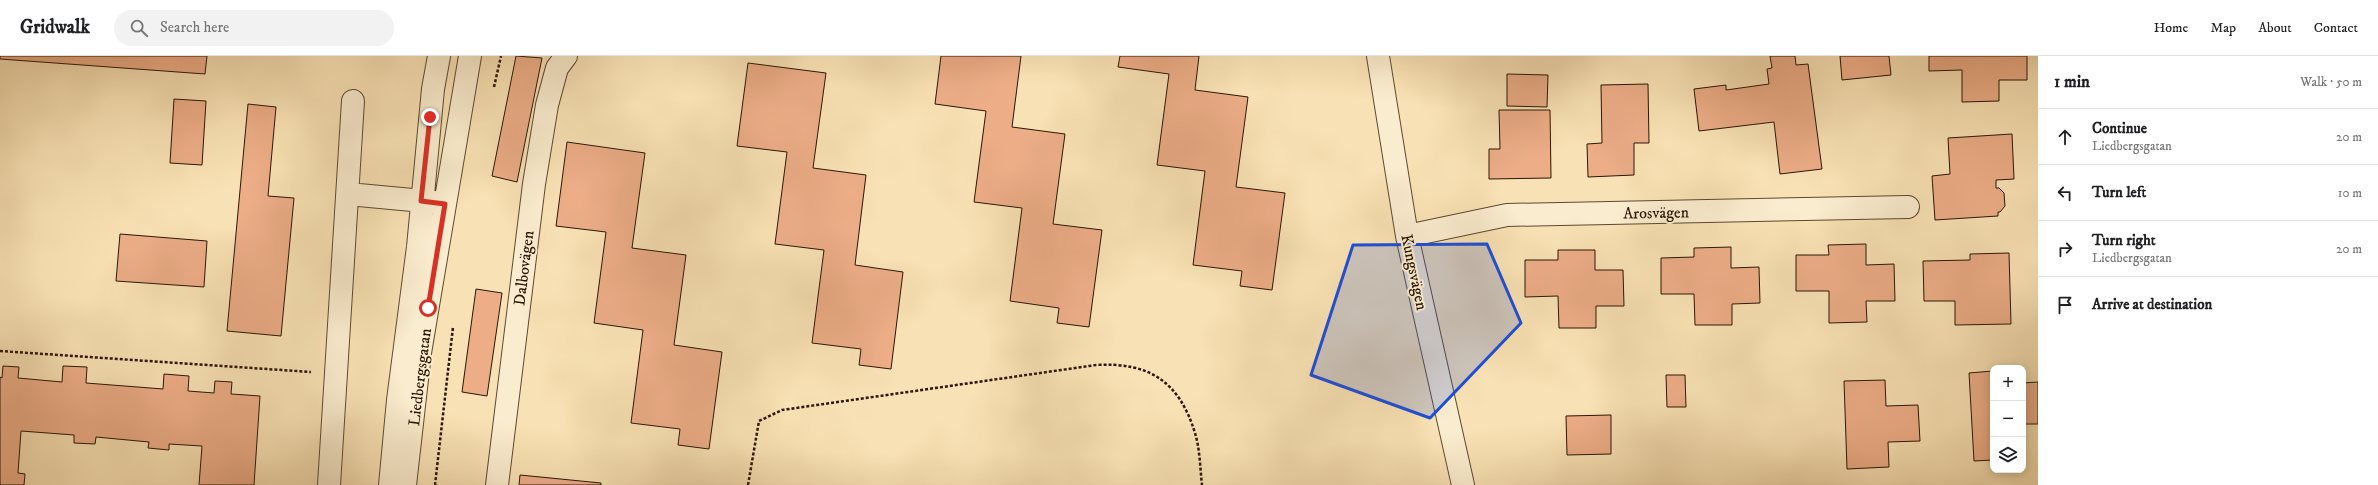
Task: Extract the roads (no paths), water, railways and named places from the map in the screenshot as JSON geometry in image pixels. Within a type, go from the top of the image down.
[{"type":"street","name":"Liedbergsgatan","points":[[390,485],[398,400],[418,247],[421,201],[433,89],[439,56]]},
{"type":"street","name":"Liedbergsgatan","points":[[406,485],[420,353],[470,56]]},
{"type":"street","name":"Dalbovägen","points":[[497,485],[534,184],[547,105],[557,68],[566,56]]},
{"type":"street","name":"Kungsvägen","points":[[1378,56],[1407,236],[1463,485]]},
{"type":"street","points":[[329,485],[353,100]]},
{"type":"street","points":[[348,194],[445,204]]},
{"type":"street","name":"Arosvägen","points":[[1407,236],[1507,215],[1908,206]]}]
